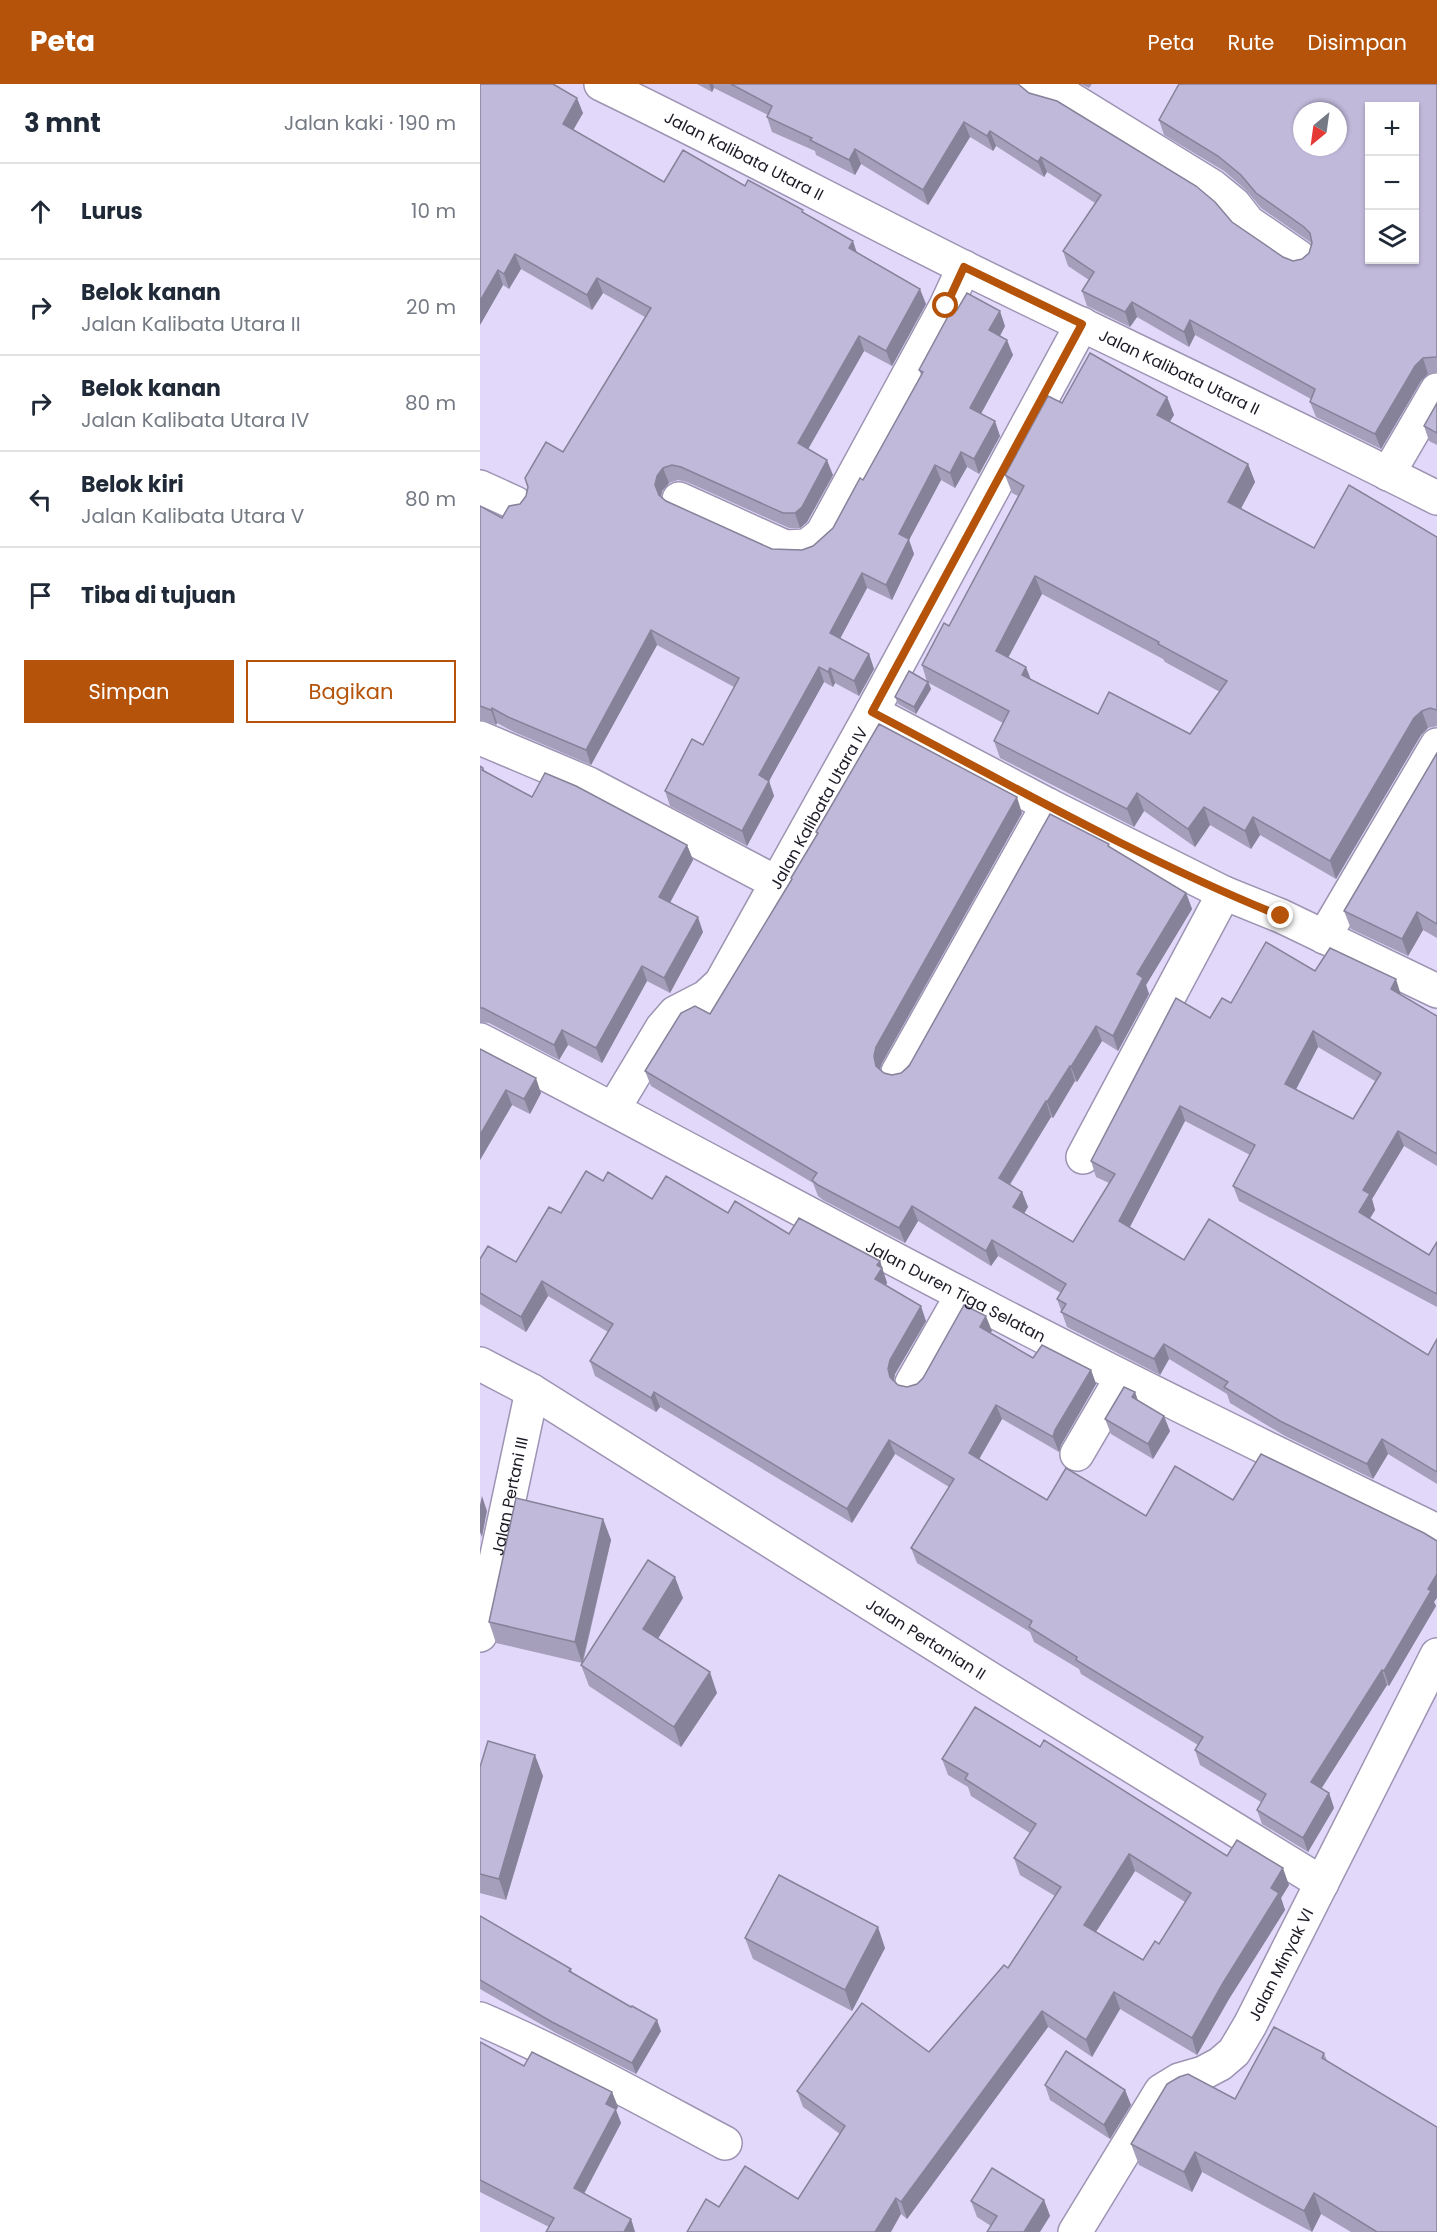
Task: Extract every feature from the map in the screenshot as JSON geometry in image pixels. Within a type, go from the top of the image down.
[{"type":"street","name":"Jalan Kalibata Utara II","points":[[601,84],[696,129],[964,267],[1286,422],[1437,498]]},
{"type":"street","points":[[1032,84],[1045,93],[1069,98],[1212,186],[1234,204],[1248,222],[1299,257]]},
{"type":"street","points":[[679,499],[784,547],[807,546],[822,534],[940,316],[964,267]]},
{"type":"street","name":"Jalan Kalibata Utara IV","points":[[614,1108],[662,1028],[675,1013],[706,997],[721,983],[872,712],[1082,324]]},
{"type":"street","points":[[1388,474],[1437,390]]},
{"type":"street","points":[[480,487],[514,502]]},
{"type":"street","points":[[872,712],[1048,805],[1224,893],[1324,937],[1437,991]]},
{"type":"street","points":[[480,738],[589,784],[777,883]]},
{"type":"street","points":[[1324,937],[1437,745]]},
{"type":"street","points":[[898,1072],[1048,805]]},
{"type":"street","points":[[1083,1157],[1224,893]]},
{"type":"street","name":"Jalan Duren Tiga Selatan","points":[[480,1040],[614,1108],[962,1295],[1122,1377],[1437,1531]]},
{"type":"street","points":[[912,1383],[962,1295]]},
{"type":"street","name":"Jalan Pertanian II","points":[[480,1364],[532,1391],[987,1677],[1322,1882]]},
{"type":"street","points":[[1077,1454],[1122,1377]]},
{"type":"street","name":"Jalan Pertani III","points":[[480,1635],[532,1391]]},
{"type":"street","name":"Jalan Minyak VI","points":[[1075,2232],[1161,2091],[1179,2080],[1203,2073],[1220,2064],[1234,2052],[1437,1655]]},
{"type":"street","points":[[480,2019],[579,2067],[725,2143]]},
{"type":"building","points":[[480,84],[553,84],[577,98],[563,124],[664,182],[683,150],[745,186],[748,180],[803,210],[802,212],[853,241],[849,248],[920,289],[886,351],[859,336],[798,443],[827,460],[802,507],[795,513],[783,513],[681,467],[672,465],[663,468],[657,476],[655,485],[659,495],[666,501],[772,549],[802,550],[813,546],[833,528],[860,478],[863,480],[923,372],[919,370],[953,307],[957,310],[967,293],[1000,311],[989,330],[1007,340],[970,408],[995,421],[974,459],[961,452],[950,473],[935,465],[899,534],[909,539],[886,585],[862,573],[830,633],[869,654],[854,681],[830,668],[828,672],[819,667],[759,775],[769,781],[742,831],[665,791],[692,739],[703,745],[739,678],[651,630],[586,750],[492,708],[491,710],[480,706],[480,506],[502,518],[509,506],[520,504],[526,496],[528,487],[525,478],[546,442],[563,452],[651,308],[597,278],[587,295],[515,254],[504,274],[498,270],[480,301]]},
{"type":"building","points":[[731,84],[1018,84],[1029,93],[1057,101],[1196,186],[1215,202],[1232,222],[1283,257],[1293,261],[1302,259],[1309,253],[1312,243],[1310,233],[1256,193],[1241,175],[1218,156],[1159,120],[1179,84],[1437,84],[1437,356],[1423,358],[1415,366],[1375,434],[1310,402],[1315,389],[1190,320],[1184,332],[1132,302],[1125,312],[1082,291],[1094,272],[1063,251],[1101,195],[1041,157],[1038,162],[990,131],[987,136],[964,122],[923,190],[855,149],[849,160],[810,140],[812,138],[767,117],[772,106]]},
{"type":"building","points":[[1090,353],[1167,397],[1157,415],[1248,464],[1228,502],[1314,548],[1349,485],[1437,537],[1437,710],[1430,708],[1414,718],[1330,861],[1253,817],[1245,831],[1204,807],[1188,829],[1137,793],[1127,809],[994,741],[1009,711],[922,665],[944,623],[949,626],[1024,486],[1005,475],[1048,396],[1062,403]],"holes":[[[1035,576],[1159,642],[1158,644],[1227,681],[1190,734],[1109,692],[1098,714],[1022,675],[1026,667],[996,651]]]},
{"type":"building","points":[[1437,403],[1437,433],[1424,426]]},
{"type":"building","points":[[909,671],[928,682],[914,707],[895,697]]},
{"type":"building","points":[[879,724],[1017,797],[876,1047],[874,1056],[876,1066],[884,1073],[892,1075],[901,1073],[909,1066],[1050,814],[1109,844],[1108,846],[1186,893],[1137,974],[1143,978],[1113,1036],[1096,1026],[1071,1067],[1046,1101],[999,1178],[1022,1192],[1013,1207],[1073,1242],[1115,1174],[1091,1161],[1176,998],[1210,1018],[1222,998],[1231,1003],[1266,942],[1315,971],[1330,948],[1396,979],[1391,989],[1437,1016],[1437,1154],[1398,1131],[1363,1190],[1370,1194],[1359,1212],[1429,1255],[1437,1242],[1437,1294],[1233,1186],[1255,1145],[1180,1106],[1119,1221],[1184,1260],[1209,1219],[1428,1355],[1437,1339],[1437,1472],[1382,1439],[1367,1464],[1280,1421],[1224,1387],[1228,1382],[1164,1344],[1154,1359],[1061,1312],[1066,1304],[1057,1299],[1066,1284],[992,1240],[986,1251],[912,1206],[899,1228],[818,1185],[812,1180],[817,1173],[645,1071],[681,1013],[695,1006],[710,1014],[792,879],[818,833],[816,832]],"holes":[[[1313,1031],[1381,1073],[1353,1119],[1285,1084]]]},
{"type":"building","points":[[1437,753],[1437,924],[1417,912],[1402,939],[1344,911]]},
{"type":"building","points":[[480,766],[482,770],[532,797],[545,773],[576,786],[687,845],[659,897],[698,917],[664,978],[642,966],[596,1048],[562,1030],[554,1045],[480,1008]]},
{"type":"building","points":[[480,1049],[536,1078],[524,1099],[506,1090],[480,1135]]},
{"type":"building","points":[[586,1171],[603,1181],[608,1172],[652,1199],[666,1176],[728,1213],[735,1201],[789,1234],[799,1218],[880,1261],[877,1265],[882,1268],[875,1279],[921,1306],[890,1360],[888,1369],[890,1377],[898,1385],[907,1387],[917,1384],[923,1378],[964,1305],[986,1316],[980,1327],[1033,1358],[1042,1345],[1091,1370],[1053,1437],[996,1405],[969,1453],[1047,1500],[1066,1468],[1146,1516],[1175,1466],[1233,1500],[1261,1454],[1437,1541],[1437,1574],[1428,1589],[1431,1591],[1384,1671],[1382,1670],[1311,1782],[1329,1793],[1303,1838],[1257,1810],[1266,1794],[1195,1750],[1203,1737],[1076,1660],[1077,1657],[1029,1627],[1032,1621],[911,1548],[954,1479],[889,1440],[847,1509],[654,1392],[651,1398],[590,1361],[613,1324],[542,1281],[521,1317],[480,1293],[480,1259],[488,1246],[516,1262],[549,1207],[561,1213]]},
{"type":"building","points":[[1124,1387],[1135,1392],[1132,1397],[1164,1416],[1148,1444],[1105,1419]]},
{"type":"building","points":[[516,1498],[603,1519],[575,1642],[489,1622]]},
{"type":"building","points":[[648,1560],[675,1577],[643,1629],[710,1672],[674,1727],[581,1665]]},
{"type":"building","points":[[975,1707],[1040,1747],[1044,1740],[1227,1856],[1237,1840],[1283,1868],[1271,1888],[1279,1893],[1192,2038],[1114,1992],[1086,2040],[1042,2011],[901,2202],[896,2198],[875,2232],[687,2232],[706,2199],[719,2207],[745,2166],[798,2199],[845,2126],[797,2091],[862,2003],[929,2052],[1004,1965],[1008,1968],[1061,1887],[1014,1858],[1036,1824],[965,1779],[968,1774],[942,1759]],"holes":[[[1129,1854],[1191,1893],[1159,1944],[1155,1941],[1143,1960],[1084,1925]]]},
{"type":"building","points":[[488,1741],[535,1755],[499,1879],[480,1874],[480,1767]]},
{"type":"building","points":[[779,1875],[878,1927],[845,1990],[745,1938]]},
{"type":"building","points":[[480,1916],[571,1969],[569,1971],[657,2020],[632,2063],[552,2022],[480,1980]]},
{"type":"building","points":[[1274,2027],[1324,2053],[1322,2058],[1437,2127],[1437,2232],[1377,2232],[1314,2193],[1304,2211],[1195,2152],[1184,2172],[1131,2144],[1167,2084],[1179,2077],[1188,2074],[1235,2099]]},
{"type":"building","points":[[480,2042],[524,2066],[532,2052],[612,2092],[606,2104],[616,2109],[574,2188],[631,2219],[624,2232],[546,2232],[554,2218],[480,2180]]},
{"type":"building","points":[[1066,2051],[1125,2090],[1104,2125],[1045,2085]]},
{"type":"building","points":[[992,2168],[1044,2200],[1024,2232],[987,2232],[997,2216],[971,2201]]},
{"type":"route","points":[[946,306],[964,267],[1082,324],[872,712],[1048,805],[1224,893],[1281,916]]}]
